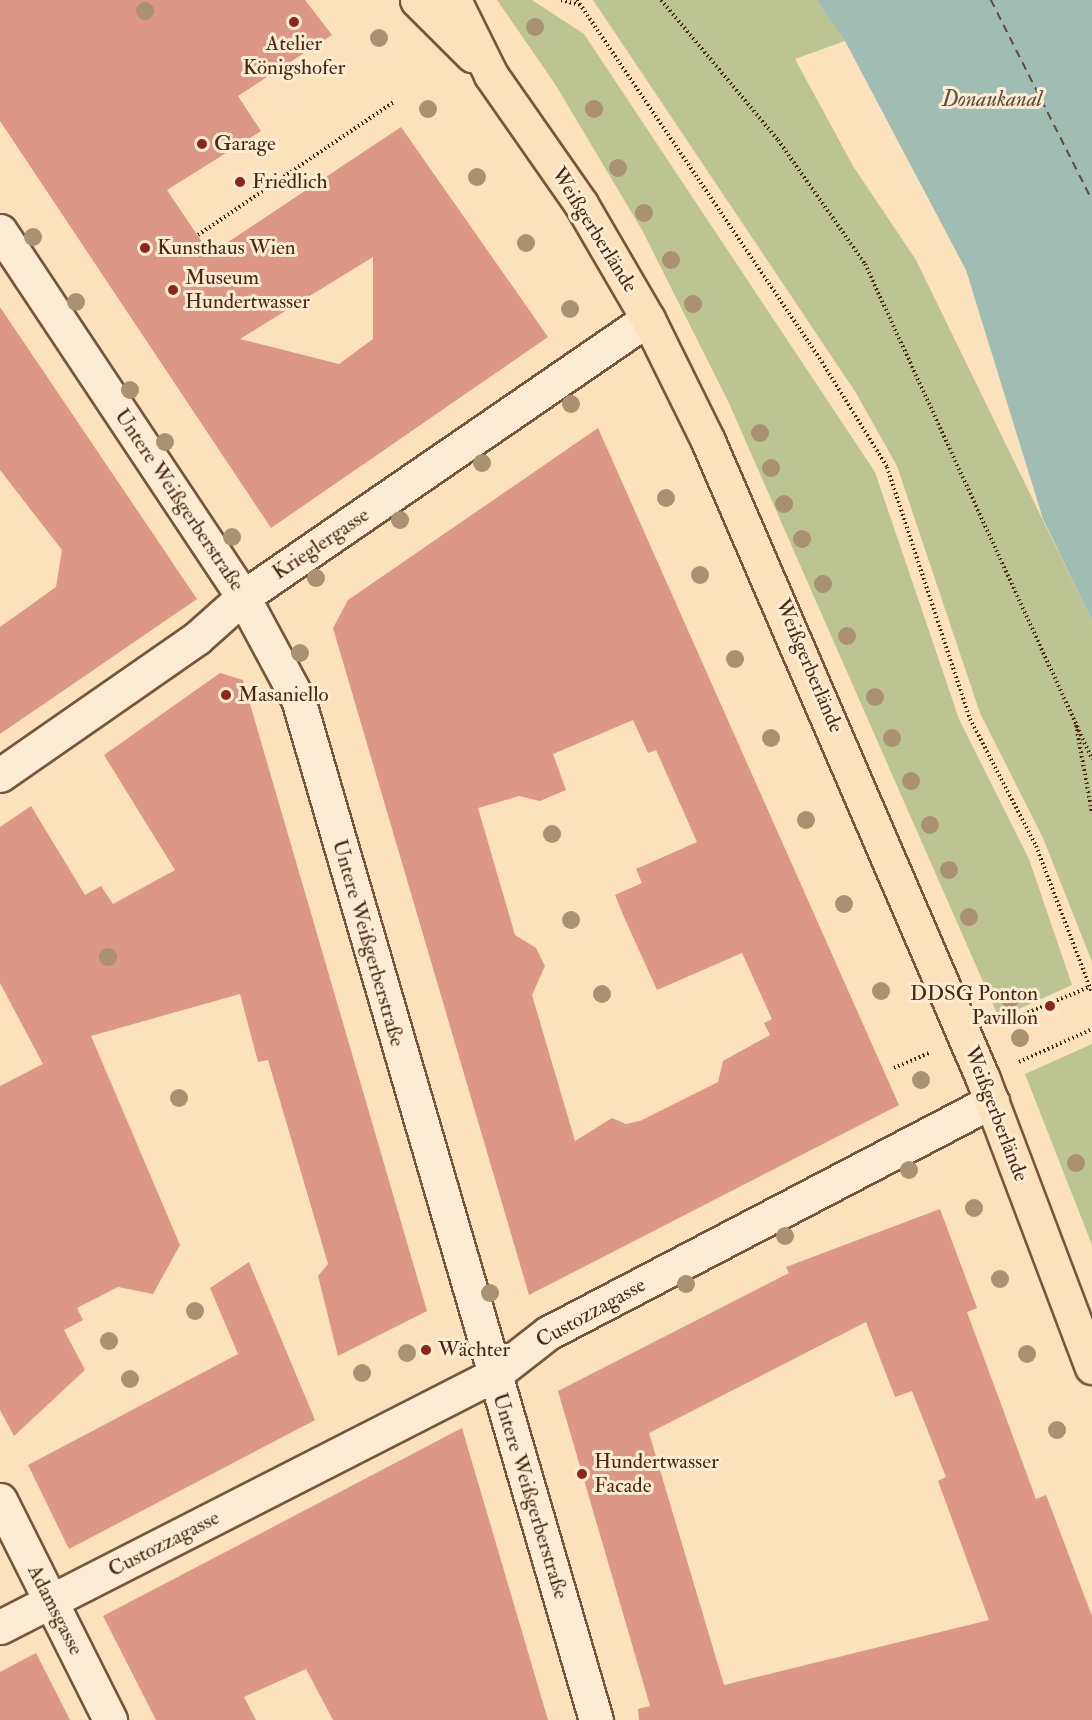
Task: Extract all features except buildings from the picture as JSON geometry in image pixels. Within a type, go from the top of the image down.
[{"type":"main road","points":[[417,0],[491,75]]},
{"type":"main road","name":"Weißgerberlände","points":[[454,0],[491,75],[581,204],[648,319],[784,607],[987,1090],[1092,1367]]},
{"type":"street","name":"Untere Weißgerberstraße","points":[[0,231],[243,597],[298,699],[494,1375],[597,1720]]},
{"type":"street","name":"Krieglergasse","points":[[0,775],[197,638],[243,597],[648,319]]},
{"type":"street","name":"Custozzagasse","points":[[0,1627],[494,1375],[548,1333],[987,1090]]},
{"type":"street","name":"Adamsgasse","points":[[0,1500],[110,1720]]},
{"type":"path","points":[[561,0],[580,5]]},
{"type":"path","points":[[577,0],[822,362],[887,467],[970,719],[1036,846],[1092,993]]},
{"type":"path","points":[[661,0],[777,140],[865,264],[1075,717],[1092,759]]},
{"type":"path","points":[[198,236],[395,101]]},
{"type":"path","points":[[1075,717],[1092,813]]},
{"type":"path","points":[[1000,1024],[1089,987]]},
{"type":"path","points":[[987,1090],[1092,1029]]},
{"type":"green space","points":[[497,0],[532,0],[584,34],[875,472],[959,719],[1029,859],[1072,985],[999,1018],[728,401],[642,230],[555,84]]},
{"type":"green space","points":[[593,0],[816,0],[845,41],[795,59],[853,166],[916,260],[1092,621],[1092,962],[1043,838],[980,713],[897,466],[856,393]]},
{"type":"green space","points":[[1092,1044],[1092,1245],[1025,1074]]},
{"type":"water","name":"Donaukanal","points":[[816,0],[1092,0],[1092,621],[1043,519],[966,270],[845,41]]},
{"type":"ferry route","points":[[991,0],[1092,200]]},
{"type":"place","name":"Atelier Königshofer","points":[[294,22]]},
{"type":"place","name":"Garage","points":[[202,144]]},
{"type":"place","name":"Friedlich","points":[[240,182]]},
{"type":"place","name":"Kunsthaus Wien","points":[[145,248]]},
{"type":"place","name":"Museum Hundertwasser","points":[[173,290]]},
{"type":"place","name":"Masaniello","points":[[226,695]]},
{"type":"place","name":"DDSG Ponton Pavillon","points":[[1050,1006]]},
{"type":"place","name":"Wächter","points":[[426,1350]]},
{"type":"place","name":"Hundertwasser Facade","points":[[582,1474]]}]
